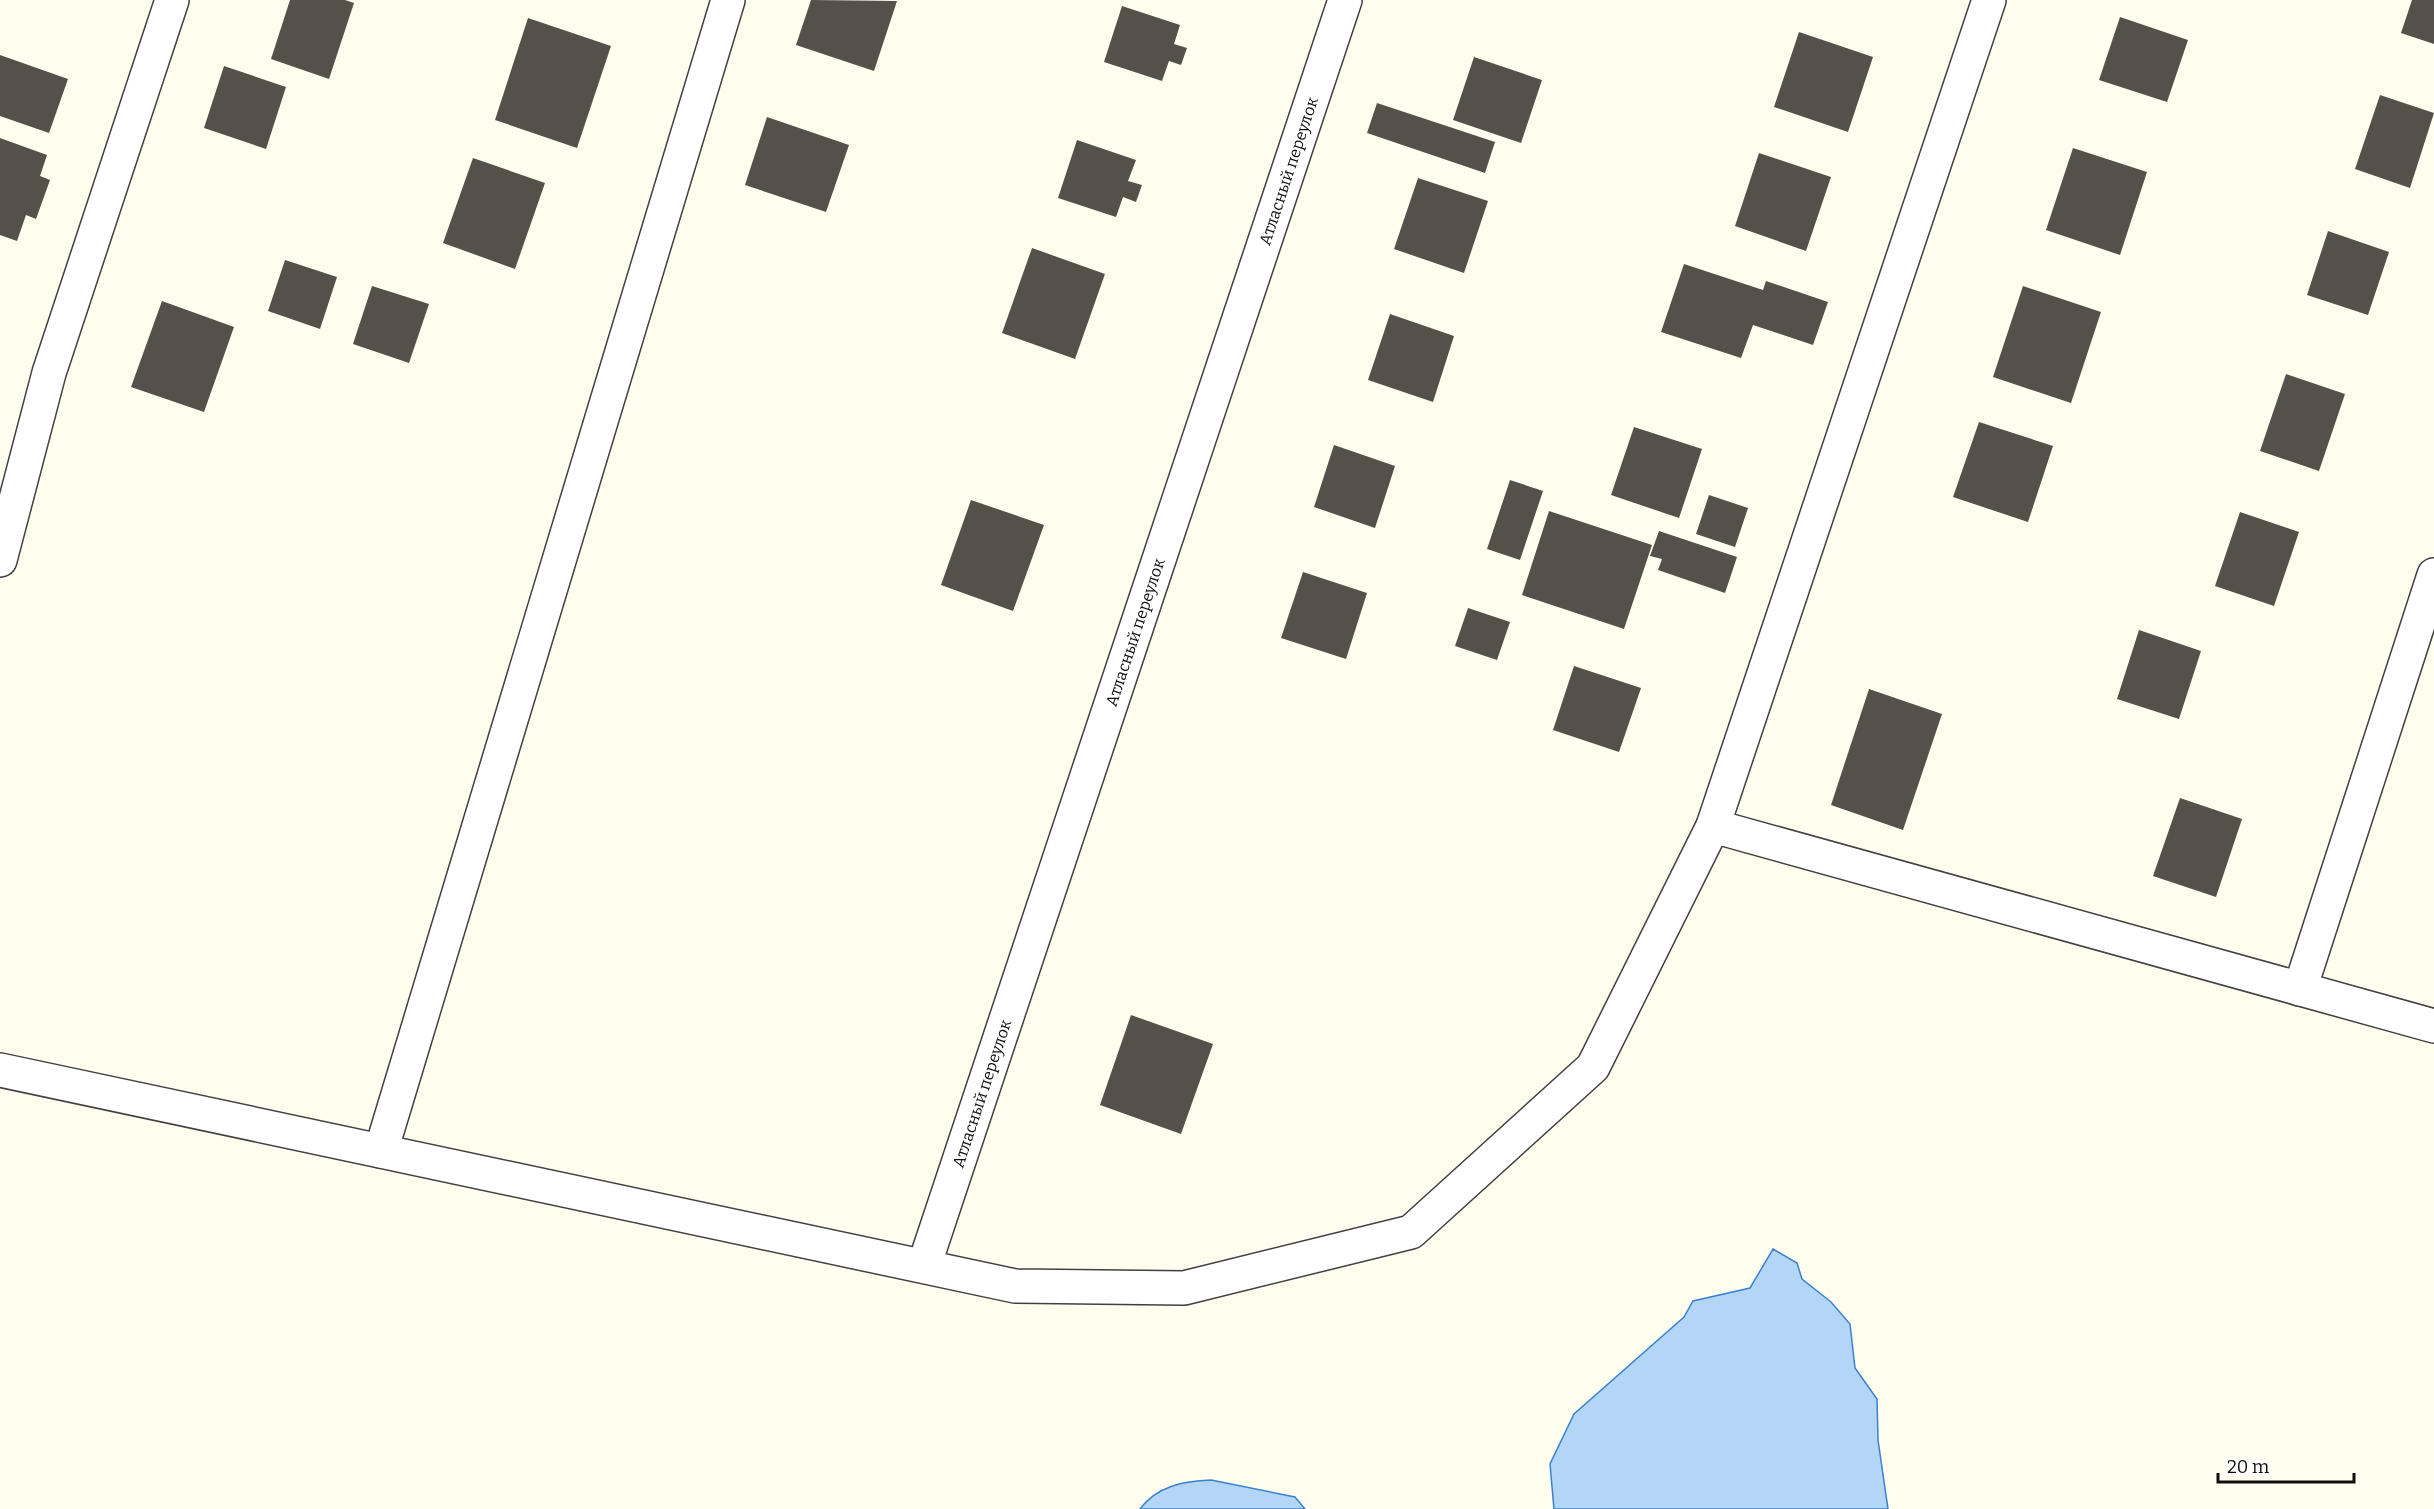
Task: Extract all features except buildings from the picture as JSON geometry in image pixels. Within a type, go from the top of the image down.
[{"type":"street","points":[[0,560],[49,373],[172,0]]},
{"type":"street","points":[[381,1151],[728,0]]},
{"type":"street","name":"Атласный переулок","points":[[924,1266],[1345,0]]},
{"type":"street","points":[[0,1070],[1015,1286],[1184,1288],[1411,1232],[1593,1067],[1713,826],[1989,0]]},
{"type":"street","points":[[2300,989],[2434,575]]},
{"type":"street","points":[[1713,826],[2434,1026]]},
{"type":"water","points":[[1773,1249],[1797,1263],[1802,1279],[1831,1302],[1850,1324],[1855,1368],[1877,1399],[1878,1440],[1888,1509],[1554,1509],[1550,1464],[1574,1414],[1684,1317],[1693,1301],[1750,1288]]},
{"type":"water","points":[[1211,1480],[1295,1497],[1305,1509],[1140,1509],[1154,1495],[1172,1486]]}]
